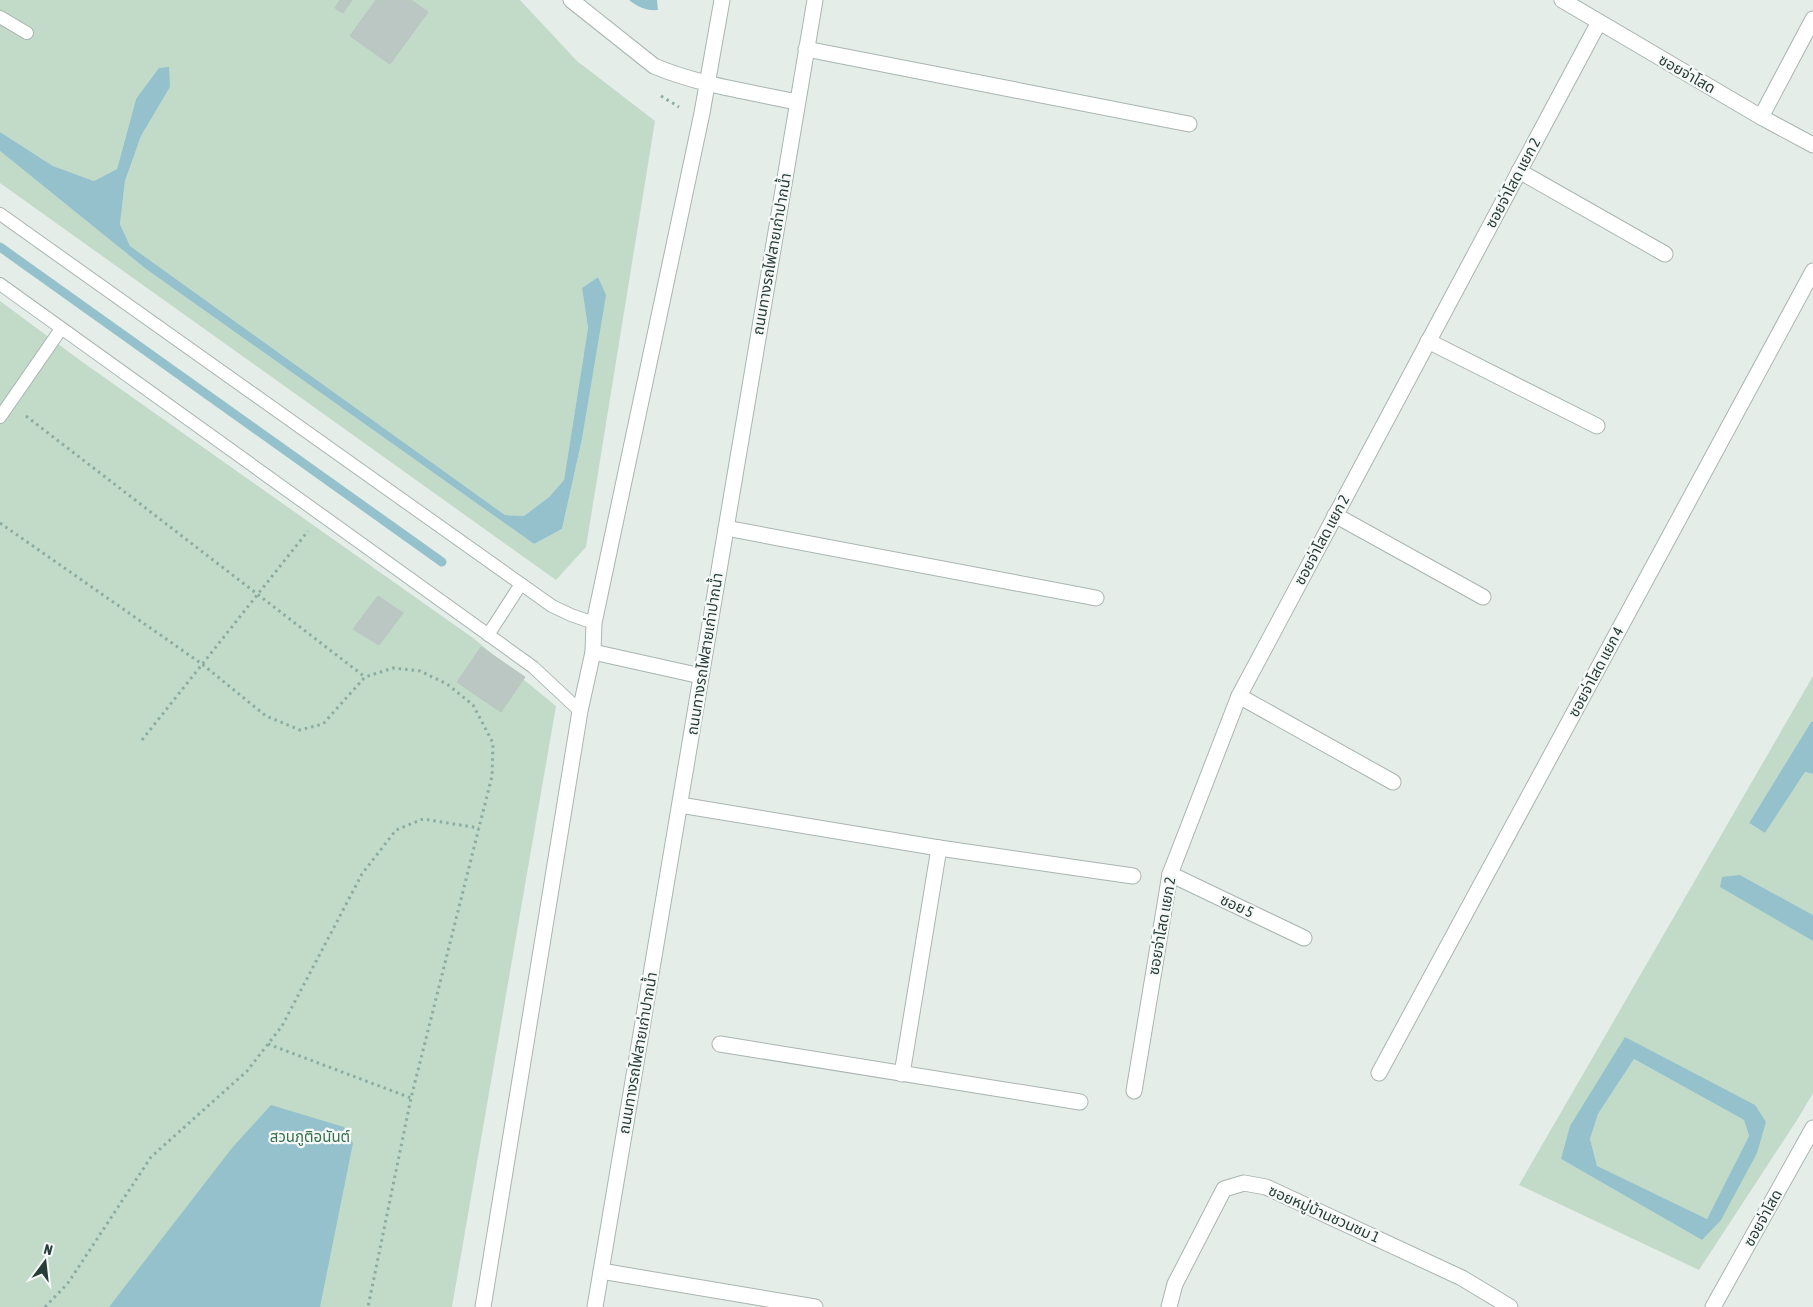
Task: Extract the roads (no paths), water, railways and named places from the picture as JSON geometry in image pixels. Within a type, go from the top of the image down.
[{"type":"street","points":[[572,0],[654,66],[670,73],[797,102]]},
{"type":"street","points":[[483,1307],[580,711],[593,652],[594,623],[708,82],[722,0]]},
{"type":"street","name":"ถนนทางรถไฟสายเก่าปากน้ำ","points":[[595,1307],[815,0]]},
{"type":"street","name":"ซอยจ่าโสด","points":[[1562,0],[1761,117],[1813,145]]},
{"type":"street","points":[[1761,117],[1813,19]]},
{"type":"street","name":"ซอยจ่าโสด แยก 2","points":[[1134,1091],[1170,874],[1239,696],[1599,22]]},
{"type":"street","points":[[806,49],[1189,124]]},
{"type":"street","points":[[1519,172],[1665,254]]},
{"type":"street","name":"ซอยจ่าโสด แยก 4","points":[[1379,1073],[1813,271]]},
{"type":"street","points":[[1428,341],[1597,426]]},
{"type":"street","points":[[1335,515],[1483,597]]},
{"type":"street","points":[[726,528],[1096,598]]},
{"type":"street","points":[[593,652],[702,676]]},
{"type":"street","points":[[1239,696],[1393,782]]},
{"type":"street","points":[[680,805],[939,848],[1133,876]]},
{"type":"street","points":[[902,1074],[939,848]]},
{"type":"street","name":"ซอย 5","points":[[1170,874],[1304,938]]},
{"type":"street","points":[[720,1044],[1080,1102]]},
{"type":"street","name":"ซอยจ่าโสด","points":[[1713,1307],[1813,1128]]},
{"type":"street","name":"ซอยหมู่บ้านชวนชม 1","points":[[1169,1307],[1175,1284],[1224,1189],[1244,1183],[1266,1187],[1462,1278],[1510,1307]]},
{"type":"street","points":[[602,1271],[815,1307]]},
{"type":"lane","points":[[0,17],[28,33]]},
{"type":"lane","points":[[0,214],[552,606],[571,616],[594,623]]},
{"type":"lane","points":[[0,284],[533,667],[580,711]]},
{"type":"lane","points":[[0,417],[61,328]]},
{"type":"lane","points":[[488,635],[521,584]]},
{"type":"water","points":[[629,0],[657,0],[658,10],[642,8]]},
{"type":"water","points":[[169,67],[170,87],[141,136],[125,181],[120,224],[130,246],[505,515],[524,516],[549,497],[564,480],[588,328],[582,288],[598,277],[606,295],[582,439],[562,529],[534,544],[146,269],[0,151],[0,132],[53,166],[94,181],[117,169],[136,99],[159,68]]},
{"type":"water","points":[[1811,722],[1813,722],[1813,774],[1805,772],[1765,833],[1749,823]]},
{"type":"water","points":[[1740,875],[1813,915],[1813,941],[1720,887],[1722,877]]},
{"type":"water","points":[[1625,1037],[1755,1105],[1766,1122],[1757,1153],[1721,1220],[1702,1240],[1561,1159],[1570,1126]],"holes":[[[1634,1059],[1744,1120],[1749,1136],[1707,1219],[1597,1166],[1590,1139],[1598,1114]]]},
{"type":"water","points":[[271,1105],[344,1127],[353,1143],[320,1307],[109,1307],[232,1148]]},
{"type":"waterway","points":[[0,247],[442,562]]},
{"type":"park label","name":"สวนภูติอนันต์","points":[[310,1137]]}]
